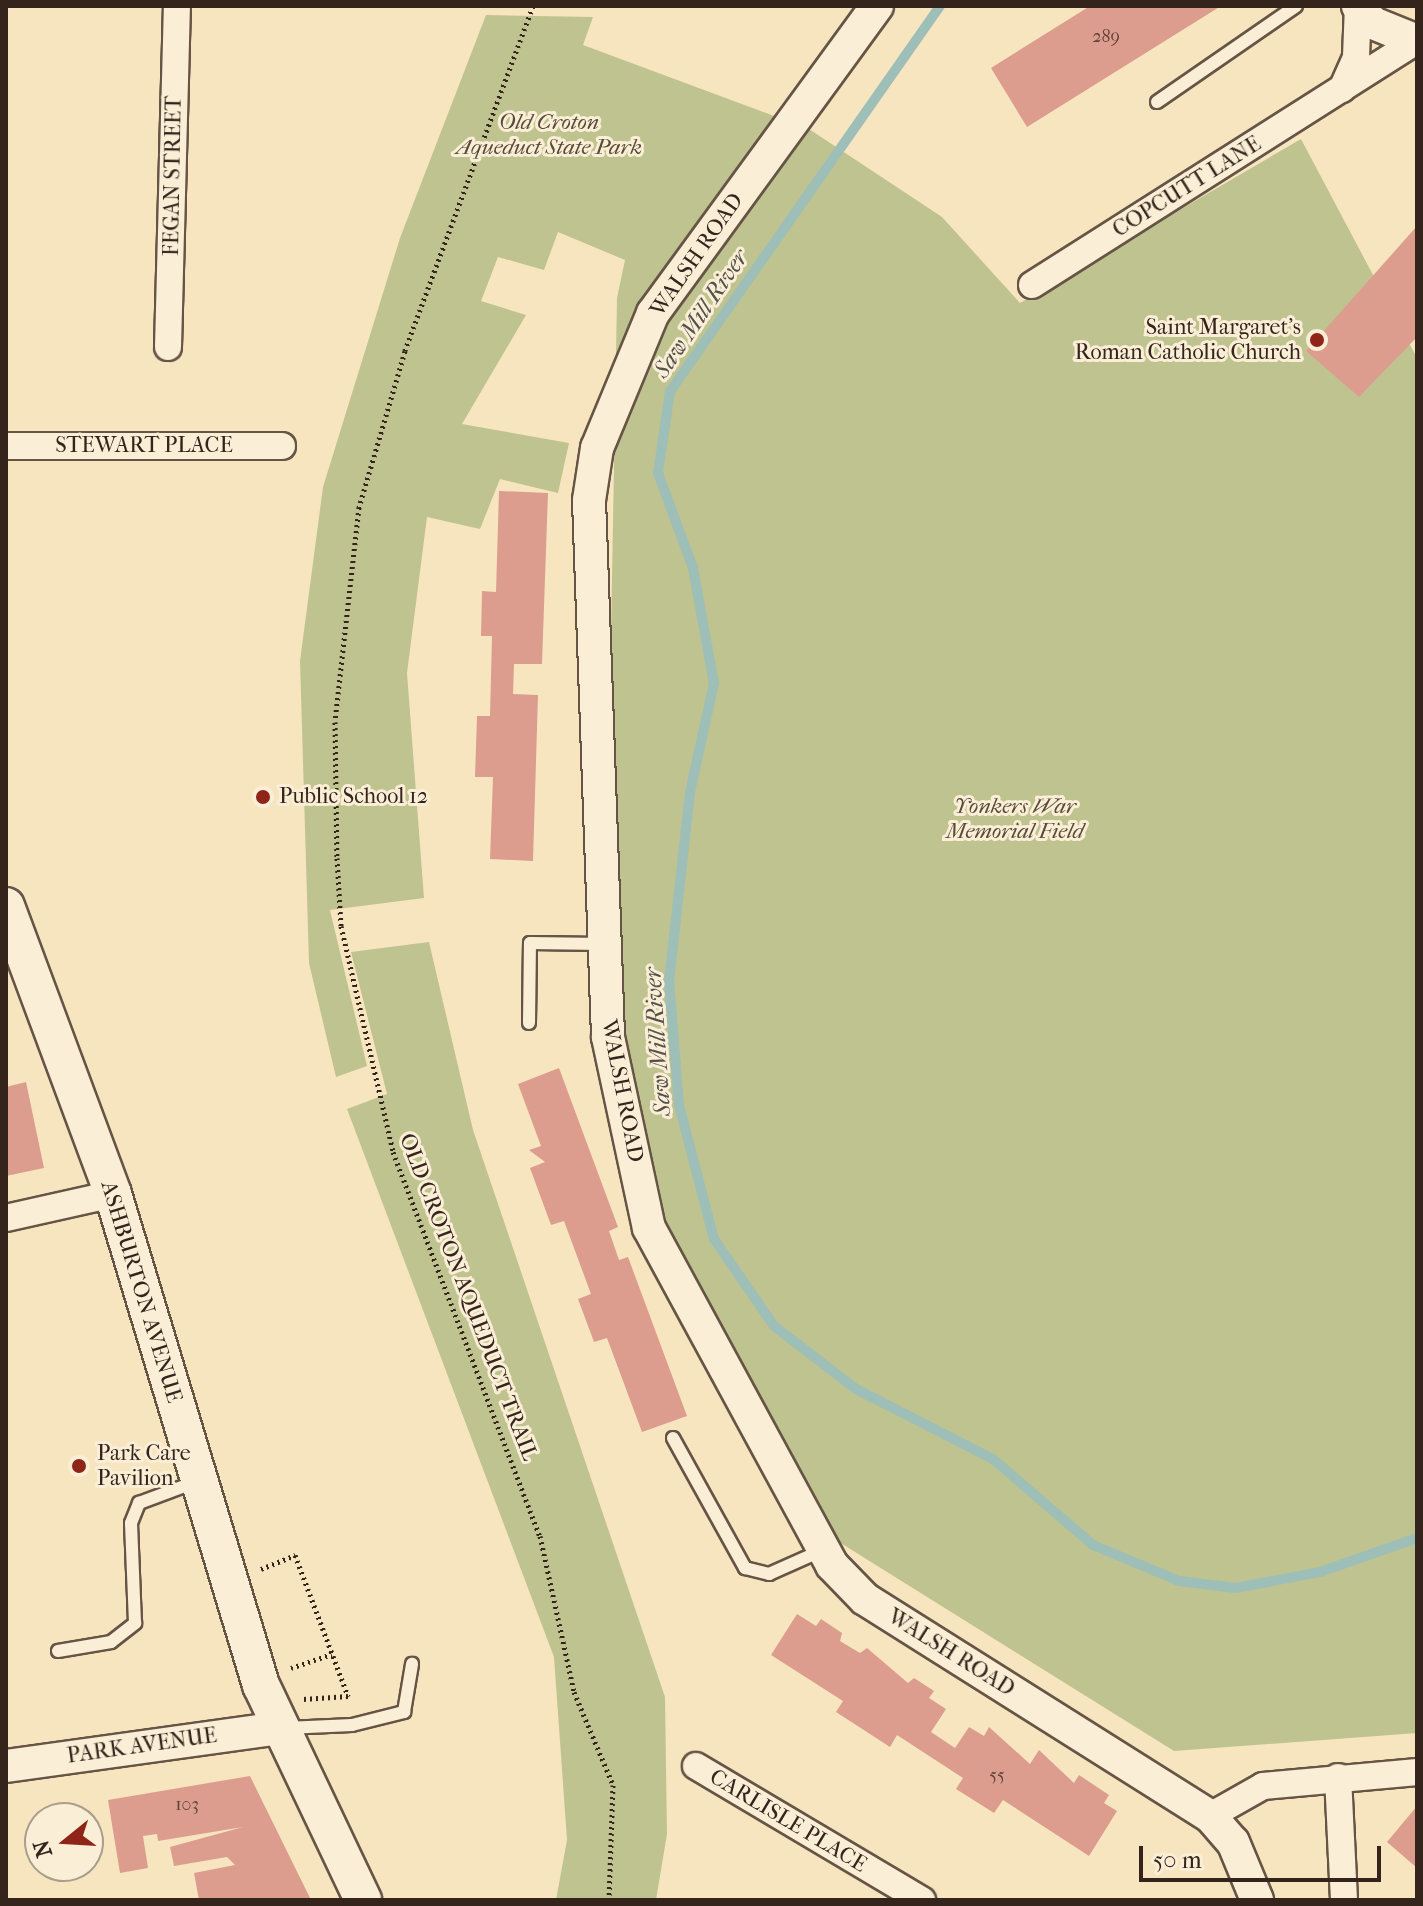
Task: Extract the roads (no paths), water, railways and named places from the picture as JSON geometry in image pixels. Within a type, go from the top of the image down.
[{"type":"main road","name":"ASHBURTON AVENUE","points":[[6,906],[12,944],[113,1194],[199,1481],[286,1713],[363,1900]]},
{"type":"street","name":"FEGAN STREET","points":[[168,347],[177,6]]},
{"type":"street","name":"WALSH ROAD","points":[[877,6],[653,313],[597,448],[589,500],[608,1037],[649,1228],[823,1550],[865,1599],[1210,1816],[1233,1842],[1257,1900]]},
{"type":"street","points":[[1358,6],[1373,23],[1416,42]]},
{"type":"street","points":[[1342,89],[1356,57],[1358,6]]},
{"type":"street","name":"COPCUTT LANE","points":[[1032,285],[1416,42]]},
{"type":"street","name":"STEWART PLACE","points":[[6,446],[282,446]]},
{"type":"street","points":[[6,1218],[113,1194]]},
{"type":"street","name":"PARK AVENUE","points":[[6,1766],[286,1713]]},
{"type":"street","name":"CARLISLE PLACE","points":[[696,1766],[922,1900]]},
{"type":"street","points":[[1210,1816],[1263,1786],[1417,1772]]},
{"type":"street","points":[[1338,1777],[1344,1900]]},
{"type":"lane","points":[[1157,102],[1296,6]]},
{"type":"lane","points":[[529,1023],[530,943],[603,944]]},
{"type":"lane","points":[[673,1438],[745,1568],[769,1574],[823,1550]]},
{"type":"lane","points":[[58,1651],[111,1642],[135,1623],[131,1523],[139,1503],[199,1481]]},
{"type":"lane","points":[[286,1713],[391,1718],[412,1698],[412,1664]]},
{"type":"waterway","name":"Saw Mill River","points":[[940,6],[670,391],[658,473],[693,568],[714,683],[690,792],[669,981],[679,1105],[714,1239],[774,1326],[856,1389],[993,1459],[1093,1545],[1179,1581],[1236,1588],[1320,1572],[1417,1538]]},
{"type":"place","name":"Saint Margaret's Roman Catholic Church","points":[[1317,340]]},
{"type":"place","name":"Public School 12","points":[[263,797]]},
{"type":"place","name":"Park Care Pavilion","points":[[79,1466]]},
{"type":"park label","name":"Old Croton Aqueduct State Park","points":[[549,134]]},
{"type":"park label","name":"Yonkers War Memorial Field","points":[[1015,818]]}]
